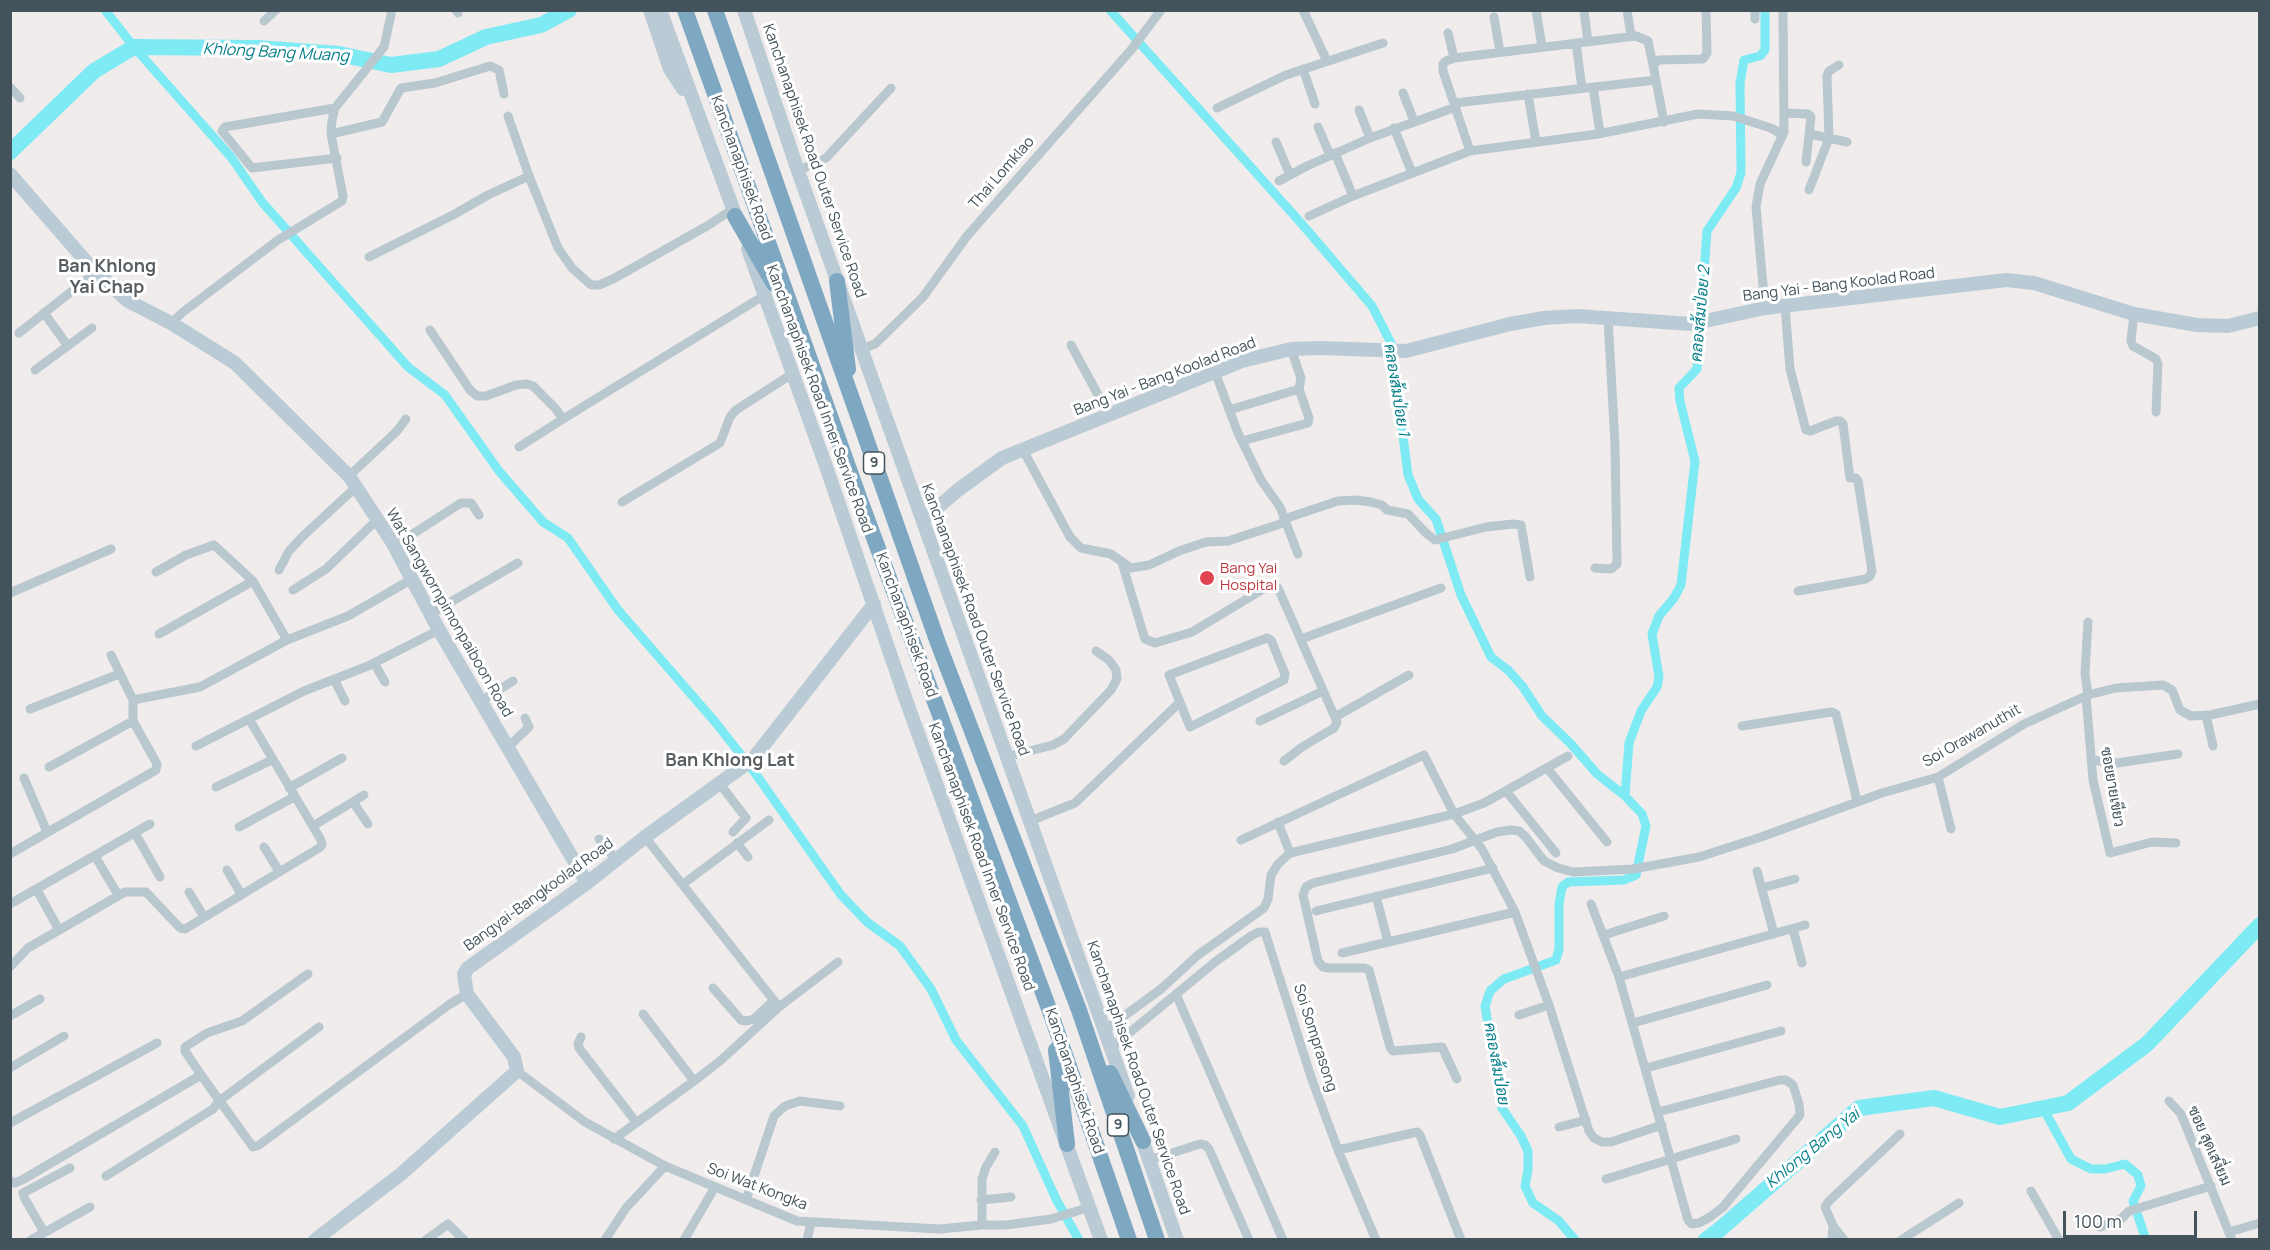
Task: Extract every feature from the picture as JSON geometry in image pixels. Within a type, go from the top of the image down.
[{"type":"highway","name":"Kanchanaphisek Road","points":[[685,10],[796,324],[1052,1017],[1129,1239]]},
{"type":"highway","name":"Kanchanaphisek Road","points":[[715,10],[938,643],[1079,1010],[1157,1239]]},
{"type":"highway","points":[[734,212],[796,324]]},
{"type":"highway","points":[[837,281],[852,401]]},
{"type":"highway","points":[[1079,1010],[1143,1141]]},
{"type":"highway","points":[[1052,1017],[1067,1144]]},
{"type":"street","points":[[264,21],[276,10]]},
{"type":"street","points":[[650,10],[670,69],[699,114]]},
{"type":"street","name":"Kanchanaphisek Road Inner Service Road","points":[[660,10],[765,296],[1101,1239]]},
{"type":"street","name":"Kanchanaphisek Road Outer Service Road","points":[[744,10],[798,171],[1112,1048],[1177,1239]]},
{"type":"street","points":[[753,10],[759,30],[764,70]]},
{"type":"street","name":"Thai Lomklao","points":[[862,349],[875,344],[923,297],[967,236],[1131,50],[1161,10]]},
{"type":"street","points":[[1302,10],[1327,61]]},
{"type":"street","points":[[1536,10],[1542,47]]},
{"type":"street","points":[[1584,10],[1588,42]]},
{"type":"street","points":[[1627,10],[1631,36]]},
{"type":"street","points":[[1653,65],[1659,60],[1703,59],[1707,53],[1706,10]]},
{"type":"street","points":[[171,323],[278,240],[342,201],[344,196],[331,134],[335,108],[384,47],[395,11]]},
{"type":"street","points":[[1765,308],[1756,207],[1760,184],[1783,135],[1785,113],[1783,12]]},
{"type":"street","points":[[1494,17],[1500,52]]},
{"type":"street","points":[[1448,33],[1454,58]]},
{"type":"street","points":[[1470,151],[1443,64],[1454,58],[1631,36],[1640,37],[1648,41],[1664,122]]},
{"type":"street","points":[[1217,108],[1286,75],[1383,43]]},
{"type":"street","points":[[1576,43],[1582,88]]},
{"type":"street","points":[[1809,190],[1829,138],[1827,76],[1829,71],[1839,65]]},
{"type":"street","points":[[331,134],[382,122],[401,88],[435,83],[490,66],[499,70],[504,94]]},
{"type":"street","points":[[1303,69],[1315,104]]},
{"type":"street","points":[[1280,181],[1333,154],[1455,105],[1528,94],[1656,80]]},
{"type":"street","points":[[10,87],[20,98]]},
{"type":"street","points":[[1593,87],[1600,134]]},
{"type":"street","points":[[798,171],[826,158],[891,88]]},
{"type":"street","points":[[1403,93],[1414,121]]},
{"type":"street","points":[[1528,94],[1536,142]]},
{"type":"street","points":[[335,108],[225,127],[222,131],[252,168],[337,158]]},
{"type":"street","points":[[1359,110],[1370,138]]},
{"type":"street","points":[[1785,113],[1811,117],[1806,162]]},
{"type":"street","points":[[1309,216],[1353,196],[1470,151],[1600,134],[1698,114],[1746,119],[1783,135]]},
{"type":"street","points":[[508,116],[528,176],[558,248],[572,268],[591,285],[607,283],[734,212]]},
{"type":"street","points":[[1318,127],[1353,196]]},
{"type":"street","points":[[1394,128],[1412,173]]},
{"type":"street","points":[[1810,134],[1847,142]]},
{"type":"street","points":[[1276,142],[1290,175]]},
{"type":"street","name":"Wat Sangwornpimonpaiboon Road","points":[[11,175],[96,272],[128,301],[171,323],[235,363],[352,481],[394,546],[480,702],[587,883]]},
{"type":"street","points":[[369,257],[528,176]]},
{"type":"street","points":[[19,333],[96,272]]},
{"type":"street","name":"Bang Yai - Bang Koolad Road","points":[[923,520],[1002,458],[1242,361],[1291,350],[1320,348],[1406,351],[1510,324],[1544,318],[1578,316],[1697,323],[1765,308],[2007,280],[2034,283],[2134,314],[2213,326],[2228,326],[2259,318]]},
{"type":"street","points":[[519,447],[765,296]]},
{"type":"street","points":[[1785,306],[1790,369],[1806,430],[1810,431],[1836,421],[1843,424],[1850,478],[1856,478],[1858,481],[1872,571],[1866,579],[1798,591]]},
{"type":"street","points":[[44,313],[68,346]]},
{"type":"street","points":[[2134,314],[2131,341],[2133,346],[2156,359],[2158,364],[2156,412]]},
{"type":"street","points":[[1594,568],[1611,569],[1617,564],[1615,444],[1608,318]]},
{"type":"street","points":[[35,370],[92,328]]},
{"type":"street","points":[[430,330],[470,390],[477,396],[486,396],[516,385],[527,384],[533,386],[563,419]]},
{"type":"street","points":[[1071,345],[1109,415]]},
{"type":"street","points":[[1242,441],[1308,423],[1309,418],[1299,389],[1301,378],[1291,350]]},
{"type":"street","points":[[1215,372],[1242,441],[1261,480],[1280,507],[1298,554]]},
{"type":"street","points":[[622,502],[720,442],[730,417],[736,410],[792,374]]},
{"type":"street","points":[[1229,410],[1299,389]]},
{"type":"street","points":[[279,570],[290,551],[406,419]]},
{"type":"street","points":[[1023,450],[1070,537],[1081,548],[1111,554],[1131,568],[1139,568],[1179,551],[1206,543],[1228,541],[1280,525],[1285,520],[1338,501],[1356,500],[1371,502],[1382,505],[1387,510],[1408,514],[1436,540],[1486,527],[1521,525],[1530,577]]},
{"type":"street","points":[[394,546],[461,503],[471,503],[479,515]]},
{"type":"street","points":[[293,590],[326,568],[378,519]]},
{"type":"street","points":[[156,572],[186,555],[214,545],[254,581],[288,640]]},
{"type":"street","points":[[10,593],[111,549]]},
{"type":"street","points":[[430,614],[518,563]]},
{"type":"street","points":[[1122,563],[1145,639],[1155,643],[1192,632],[1270,585],[1278,588],[1337,722],[1335,728],[1302,747],[1284,761]]},
{"type":"street","points":[[133,700],[200,687],[288,640],[348,616],[412,579]]},
{"type":"street","points":[[159,634],[254,581]]},
{"type":"street","points":[[1301,639],[1441,588]]},
{"type":"street","name":"Bangyai-Bangkoolad Road","points":[[467,994],[464,974],[468,968],[747,764],[874,604]]},
{"type":"street","name":"ซอยยายเขียว","points":[[2088,622],[2085,673],[2091,760],[2099,813],[2110,853],[2152,842],[2176,843]]},
{"type":"street","points":[[196,746],[304,691],[374,663],[439,630]]},
{"type":"street","points":[[1267,638],[1271,639],[1286,674],[1284,680],[1190,727],[1180,702],[1169,677],[1170,674],[1267,638]]},
{"type":"street","points":[[1006,757],[1053,745],[1064,739],[1110,690],[1117,679],[1116,670],[1096,651]]},
{"type":"street","points":[[10,854],[156,770],[157,764],[133,721],[133,700],[111,656]]},
{"type":"street","points":[[374,663],[385,682]]},
{"type":"street","points":[[30,709],[119,674]]},
{"type":"street","points":[[1335,717],[1409,675]]},
{"type":"street","points":[[334,679],[345,701]]},
{"type":"street","points":[[480,702],[513,681]]},
{"type":"street","name":"Soi Orawanuthit","points":[[1476,841],[1497,832],[1519,831],[1544,861],[1558,868],[1573,872],[1633,869],[1711,854],[1857,801],[1938,777],[2024,724],[2087,696],[2116,688],[2163,684],[2172,690],[2180,710],[2191,716],[2259,704]]},
{"type":"street","points":[[1260,721],[1323,691]]},
{"type":"street","points":[[1030,820],[1075,804],[1180,702]]},
{"type":"street","points":[[1742,726],[1831,712],[1836,714],[1857,801]]},
{"type":"street","points":[[2205,715],[2212,746]]},
{"type":"street","points":[[507,748],[530,727],[525,718]]},
{"type":"street","points":[[10,967],[28,948],[118,894],[146,891],[182,929],[322,845],[249,719]]},
{"type":"street","points":[[49,767],[133,721]]},
{"type":"street","points":[[2091,760],[2117,763],[2178,754]]},
{"type":"street","points":[[1241,840],[1424,755],[1454,814],[1476,841],[1493,868],[1515,912],[1549,1005],[1589,1131],[1594,1138],[1602,1142],[1611,1142],[1662,1125]]},
{"type":"street","points":[[1105,1030],[1161,988],[1198,956],[1264,908],[1268,899],[1270,875],[1290,853],[1454,814],[1484,803],[1568,756]]},
{"type":"street","points":[[290,788],[342,758]]},
{"type":"street","points":[[216,787],[272,760]]},
{"type":"street","points":[[1547,768],[1607,842]]},
{"type":"street","points":[[1938,777],[1951,829]]},
{"type":"street","points":[[24,778],[47,832]]},
{"type":"street","points":[[720,784],[746,819],[733,832]]},
{"type":"street","points":[[1506,791],[1556,853]]},
{"type":"street","points":[[313,826],[364,795]]},
{"type":"street","points":[[239,826],[294,797]]},
{"type":"street","points":[[353,802],[368,824]]},
{"type":"street","points":[[683,884],[769,820]]},
{"type":"street","points":[[1278,822],[1290,853]]},
{"type":"street","points":[[10,904],[150,824]]},
{"type":"street","points":[[135,833],[160,878]]},
{"type":"street","points":[[645,837],[776,1004]]},
{"type":"street","points":[[599,839],[616,860]]},
{"type":"street","points":[[1457,1079],[1442,1047],[1393,1051],[1369,970],[1323,967],[1318,961],[1303,895],[1306,887],[1313,883],[1476,841]]},
{"type":"street","points":[[737,843],[748,857]]},
{"type":"street","points":[[264,847],[279,871]]},
{"type":"street","points":[[95,856],[118,894]]},
{"type":"street","points":[[1316,911],[1493,868]]},
{"type":"street","points":[[227,870],[241,894]]},
{"type":"street","points":[[1758,871],[1774,934]]},
{"type":"street","points":[[1762,888],[1795,879]]},
{"type":"street","points":[[37,890],[59,930]]},
{"type":"street","points":[[189,892],[204,917]]},
{"type":"street","points":[[1376,896],[1388,942]]},
{"type":"street","points":[[1591,904],[1619,977],[1688,1220],[1692,1224],[1699,1224],[1724,1207],[1800,1115],[1793,1085],[1786,1080],[1658,1112]]},
{"type":"street","points":[[1342,953],[1515,912]]},
{"type":"street","points":[[1604,935],[1664,916]]},
{"type":"street","points":[[1619,977],[1805,925]]},
{"type":"street","points":[[1793,928],[1802,963]]},
{"type":"street","name":"Soi Somprasong","points":[[1112,1048],[1215,962],[1251,936],[1265,932],[1311,1077],[1338,1150]]},
{"type":"street","points":[[713,988],[741,1020],[746,1021],[754,1019],[838,962]]},
{"type":"street","points":[[308,974],[243,1021],[207,1033],[189,1044],[185,1051],[253,1147],[259,1145],[450,1004],[467,994],[514,1057],[517,1071],[401,1174],[315,1239]]},
{"type":"street","points":[[1633,1023],[1767,985]]},
{"type":"street","points":[[1176,994],[1283,1239]]},
{"type":"street","points":[[10,1016],[40,999]]},
{"type":"street","points":[[614,1139],[720,1061],[776,1004]]},
{"type":"street","points":[[1519,1015],[1549,1005]]},
{"type":"street","points":[[643,1014],[694,1081]]},
{"type":"street","points":[[106,1176],[213,1109],[219,1101],[319,1027]]},
{"type":"street","points":[[1646,1068],[1781,1031]]},
{"type":"street","points":[[10,1068],[64,1036]]},
{"type":"street","points":[[581,1036],[579,1048],[636,1122]]},
{"type":"street","points":[[10,1123],[157,1043]]},
{"type":"street","name":"Soi Wat Kongka","points":[[517,1071],[585,1122],[614,1139],[665,1166],[797,1221],[947,1228],[1006,1225],[1051,1219],[1089,1207]]},
{"type":"street","points":[[10,1181],[15,1183],[22,1180],[201,1075]]},
{"type":"street","points":[[746,1200],[774,1116],[785,1106],[800,1101],[840,1106]]},
{"type":"street","name":"ซอย สุดเสงี่ยม","points":[[2169,1101],[2181,1114],[2230,1236]]},
{"type":"street","points":[[1559,1127],[1586,1120]]},
{"type":"street","points":[[1376,1239],[1338,1150],[1417,1132],[1461,1239]]},
{"type":"street","points":[[1844,1239],[1833,1226],[1827,1213],[1828,1202],[1900,1134]]},
{"type":"street","points":[[1606,1179],[1736,1138]]},
{"type":"street","points":[[1150,1160],[1200,1144],[1205,1145],[1209,1149],[1249,1239]]},
{"type":"street","points":[[982,1225],[982,1179],[995,1152]]},
{"type":"street","points":[[605,1239],[626,1208],[665,1166]]},
{"type":"street","points":[[44,1232],[23,1193],[70,1168]]},
{"type":"street","points":[[2100,1227],[2121,1219],[2129,1210],[2211,1186]]},
{"type":"street","points":[[684,1239],[715,1187]]},
{"type":"street","points":[[2031,1191],[2059,1239]]},
{"type":"street","points":[[981,1200],[1011,1197]]},
{"type":"street","points":[[1901,1239],[1959,1203]]},
{"type":"street","points":[[31,1239],[90,1207]]},
{"type":"street","points":[[807,1239],[811,1223]]},
{"type":"street","points":[[2230,1236],[2259,1223]]},
{"type":"street","points":[[426,1239],[448,1224],[464,1239]]},
{"type":"street","points":[[1832,1239],[1833,1226]]},
{"type":"street","points":[[946,1239],[947,1228]]},
{"type":"waterway","points":[[105,10],[134,47],[231,157],[262,202],[408,367],[445,395],[499,471],[543,522],[568,538],[618,610],[716,723],[755,773],[841,895],[867,922],[900,946],[931,989],[956,1040],[1023,1126],[1056,1199],[1079,1240]]},
{"type":"waterway","name":"Khlong Bang Muang","points":[[10,152],[94,71],[134,47],[257,48],[339,54],[391,65],[439,59],[486,37],[541,25],[569,10]]},
{"type":"waterway","name":"คลองส้มป่อย 1","points":[[1110,10],[1301,223],[1372,306],[1391,343],[1408,475],[1418,499],[1436,519],[1461,595],[1491,657],[1508,670],[1523,687],[1542,716],[1597,774],[1625,796],[1642,814],[1646,826],[1636,875],[1624,880],[1568,882],[1562,887],[1559,904],[1559,949],[1556,960],[1504,979],[1490,991],[1485,1006],[1502,1108],[1528,1151],[1525,1186],[1533,1203],[1559,1221],[1575,1240]]},
{"type":"waterway","name":"คลองส้มป่อย 2","points":[[1625,796],[1629,743],[1641,711],[1657,687],[1659,677],[1652,634],[1659,616],[1674,598],[1681,585],[1695,461],[1680,401],[1679,388],[1697,369],[1707,231],[1736,188],[1741,173],[1740,83],[1744,60],[1760,56],[1765,50],[1765,10]]},
{"type":"waterway","name":"Khlong Bang Yai","points":[[1706,1240],[1859,1108],[1934,1098],[2000,1117],[2068,1103],[2147,1044],[2260,925]]},
{"type":"waterway","points":[[2043,1108],[2071,1159],[2091,1169],[2105,1169],[2125,1164],[2138,1175],[2141,1186],[2133,1201],[2146,1240]]},
{"type":"place","name":"Bang Yai Hospital","points":[[1207,578]]},
{"type":"district","name":"Ban Khlong Yai Chap","points":[[107,277]]},
{"type":"district","name":"Ban Khlong Lat","points":[[730,761]]},
{"type":"water label","name":"คลองส้มป่อย","points":[[1496,1064]]}]
